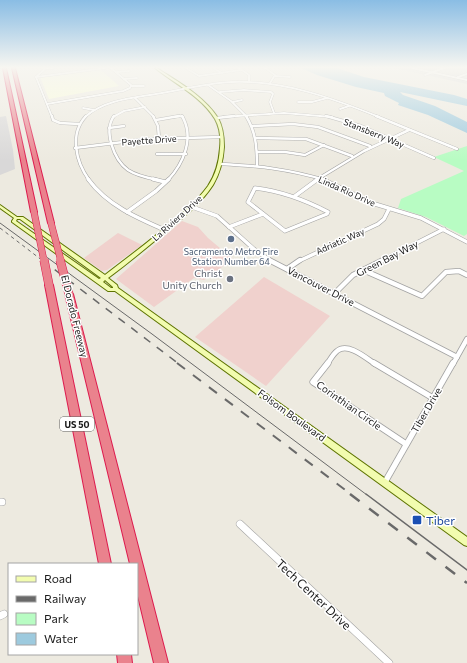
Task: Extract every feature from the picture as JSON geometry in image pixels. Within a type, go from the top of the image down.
[{"type":"highway","name":"El Dorado Freeway","points":[[10,99],[105,563]]},
{"type":"highway","name":"El Dorado Freeway","points":[[21,99],[136,563]]},
{"type":"highway","name":"El Dorado Freeway","points":[[138,569],[161,663]]},
{"type":"street","points":[[45,99],[55,122],[63,124],[79,124]]},
{"type":"street","points":[[47,104],[75,99]]},
{"type":"street","points":[[131,99],[110,103],[94,110],[79,124],[76,132],[75,148],[78,163],[89,181],[106,198],[127,212],[165,230]]},
{"type":"street","points":[[137,99],[156,120],[159,127],[159,138]]},
{"type":"street","name":"La Riviera Drive","points":[[99,282],[165,230],[192,207],[208,190],[221,164],[222,137],[217,118],[205,104],[198,99]]},
{"type":"street","points":[[229,99],[246,116],[252,126],[256,138],[257,166]]},
{"type":"street","points":[[271,99],[270,102],[274,113]]},
{"type":"street","points":[[298,102],[312,102],[323,99]]},
{"type":"street","points":[[330,99],[457,149]]},
{"type":"street","points":[[233,102],[242,100]]},
{"type":"street","points":[[340,109],[349,106]]},
{"type":"street","points":[[145,107],[118,114],[111,119],[109,128],[119,160],[127,169],[141,176],[165,182]]},
{"type":"street","points":[[83,108],[94,110]]},
{"type":"street","name":"Stansberry Way","points":[[217,118],[274,113],[303,113],[334,118],[356,124],[434,158]]},
{"type":"street","points":[[127,212],[165,182],[178,168],[186,154],[188,138],[187,127],[182,116],[156,120]]},
{"type":"street","points":[[252,126],[293,124],[318,127],[370,146]]},
{"type":"street","points":[[109,128],[124,126]]},
{"type":"street","points":[[295,196],[318,178],[352,156],[370,146],[409,130]]},
{"type":"street","name":"Payette Drive","points":[[75,148],[159,138],[222,137]]},
{"type":"street","points":[[256,138],[299,138],[324,145],[352,156]]},
{"type":"street","points":[[257,152],[285,152],[305,155],[324,145]]},
{"type":"street","points":[[157,154],[186,154]]},
{"type":"street","name":"Linda Rio Drive","points":[[221,164],[285,169],[318,178],[375,204],[421,218],[467,242]]},
{"type":"street","points":[[255,188],[269,189],[295,196],[328,212],[327,214],[285,231],[248,202],[255,188]]},
{"type":"street","name":"Folsom Boulevard","points":[[0,206],[16,218],[21,218],[105,278],[116,286],[116,290]]},
{"type":"street","name":"Vancouver Drive","points":[[192,207],[217,216],[255,250],[286,268],[456,357]]},
{"type":"street","name":"Adriatic Way","points":[[286,268],[303,258],[378,224],[384,219],[389,208]]},
{"type":"street","points":[[229,226],[263,214]]},
{"type":"street","name":"Folsom Boulevard","points":[[16,218],[14,221],[19,225],[110,290],[116,290],[467,542]]},
{"type":"street","name":"Green Bay Way","points":[[335,294],[353,275],[444,229]]},
{"type":"street","points":[[363,270],[422,296],[448,270],[454,269],[467,275]]},
{"type":"street","name":"Tiber Drive","points":[[385,482],[467,339]]},
{"type":"street","name":"Corinthian Circle","points":[[406,444],[313,382],[338,350],[344,348],[354,351],[433,398]]},
{"type":"street","name":"Tech Center Drive","points":[[240,524],[389,663]]},
{"type":"shaded area","points":[[6,116],[13,150],[15,169],[0,175],[0,117]]},
{"type":"shaded area","points":[[182,221],[198,227],[208,238],[233,259],[204,280],[194,278],[154,307],[116,279]]},
{"type":"shaded area","points":[[118,233],[142,245],[107,270],[102,271],[84,258]]},
{"type":"shaded area","points":[[264,277],[330,316],[266,386],[195,337]]},
{"type":"green space","points":[[467,146],[467,234],[464,236],[426,217],[398,208],[401,199],[464,171],[434,157]]},
{"type":"water","points":[[391,99],[414,99],[435,106],[467,122],[467,133],[428,115],[398,105],[399,103]]},
{"type":"water","points":[[433,99],[467,99],[467,106]]},
{"type":"tram line","points":[[0,223],[152,334],[367,495]]},
{"type":"tram line","points":[[366,494],[467,570]]},
{"type":"railway","points":[[0,228],[43,261]]},
{"type":"railway","points":[[42,260],[179,364]]},
{"type":"railway","points":[[177,363],[352,495]]},
{"type":"railway","points":[[350,494],[467,583]]},
{"type":"place","name":"Sacramento Metro Fire Station Number 64","points":[[231,239]]},
{"type":"place","name":"Christ Unity Church","points":[[230,279]]},
{"type":"place","name":"Tiber","points":[[417,520]]}]
